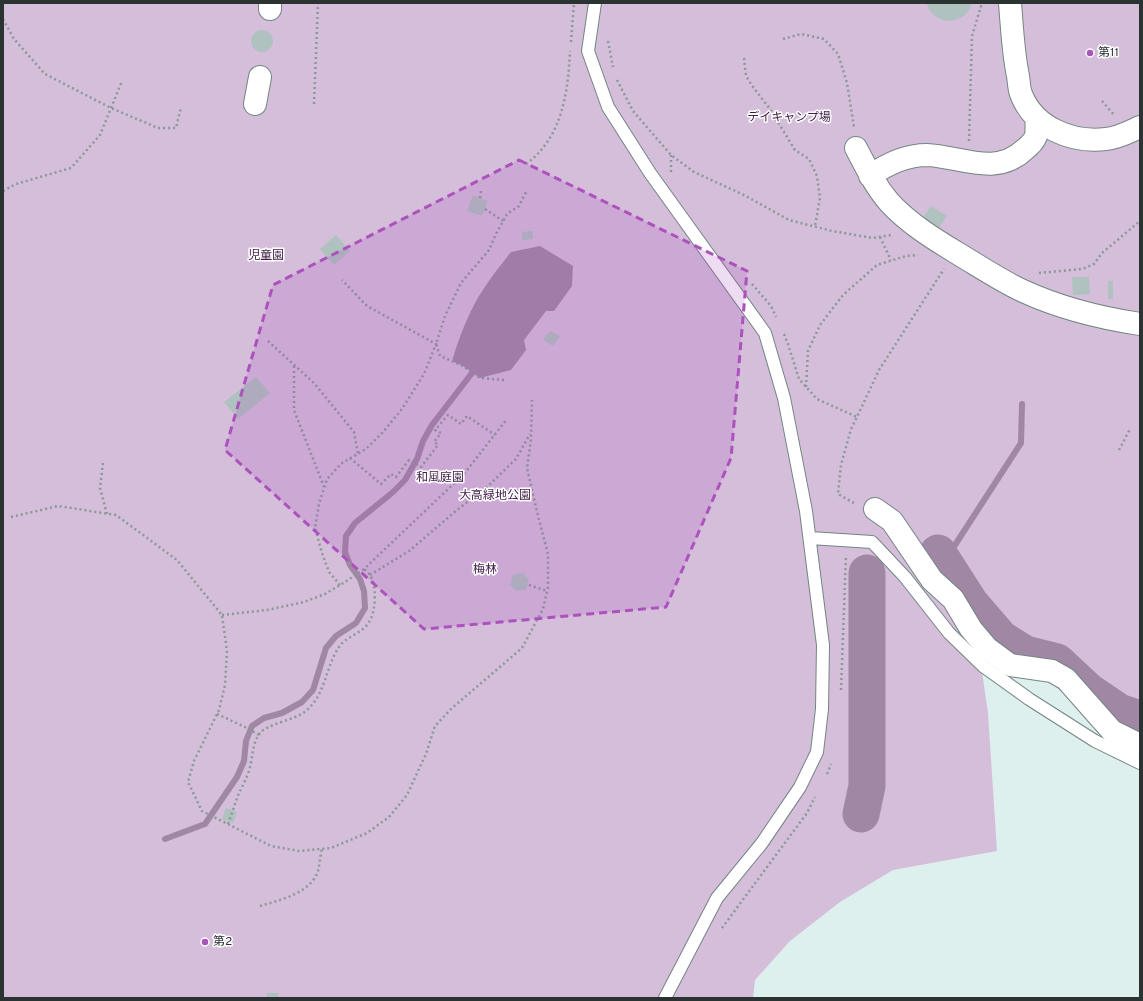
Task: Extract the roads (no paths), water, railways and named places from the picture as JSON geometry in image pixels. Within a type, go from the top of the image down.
[{"type":"street","points":[[1010,3],[1016,68],[1021,94],[1033,114],[1044,125],[1056,132],[1070,137],[1089,140],[1107,139],[1122,135],[1140,127]]},
{"type":"street","points":[[255,104],[260,77]]},
{"type":"street","points":[[870,176],[884,166],[904,157],[926,155],[987,164],[1004,162],[1018,156],[1036,136],[1037,118]]},
{"type":"street","points":[[856,148],[870,176],[890,203],[922,230],[955,252],[1023,291],[1072,309],[1111,320],[1140,324]]},
{"type":"street","points":[[875,509],[892,521],[932,580],[953,599],[971,629],[987,648],[1010,664],[1052,671],[1066,679],[1112,731],[1140,745]]},
{"type":"lane","points":[[595,3],[588,51],[608,107],[650,173],[765,333],[784,398],[806,511],[823,644],[822,709],[817,752],[800,787],[762,842],[717,898],[665,998]]},
{"type":"lane","points":[[810,538],[872,542],[905,577],[949,633],[983,666],[1029,699],[1095,741],[1140,763]]},
{"type":"waterway","points":[[165,839],[205,824],[237,777],[244,761],[246,741],[252,726],[264,718],[282,713],[302,702],[313,690],[326,648],[336,636],[356,623],[365,608],[364,591],[360,579],[350,565],[345,552],[346,536],[355,523],[393,492],[405,480],[417,459],[423,441],[432,425],[472,373]]},
{"type":"waterway","points":[[938,553],[955,545],[1021,443],[1022,404]]},
{"type":"waterway","points":[[938,553],[970,603],[1001,639],[1025,654],[1057,662],[1088,691],[1119,712],[1137,718]]},
{"type":"waterway","points":[[861,814],[867,786],[867,573]]},
{"type":"place","name":"第11","points":[[1090,53]]},
{"type":"place","name":"第2","points":[[205,942]]},
{"type":"park label","name":"デイキャンプ場","points":[[789,118]]},
{"type":"park label","name":"児童園","points":[[266,256]]},
{"type":"park label","name":"和風庭園","points":[[440,478]]},
{"type":"park label","name":"大高緑地公園","points":[[495,496]]},
{"type":"park label","name":"梅林","points":[[485,570]]}]
